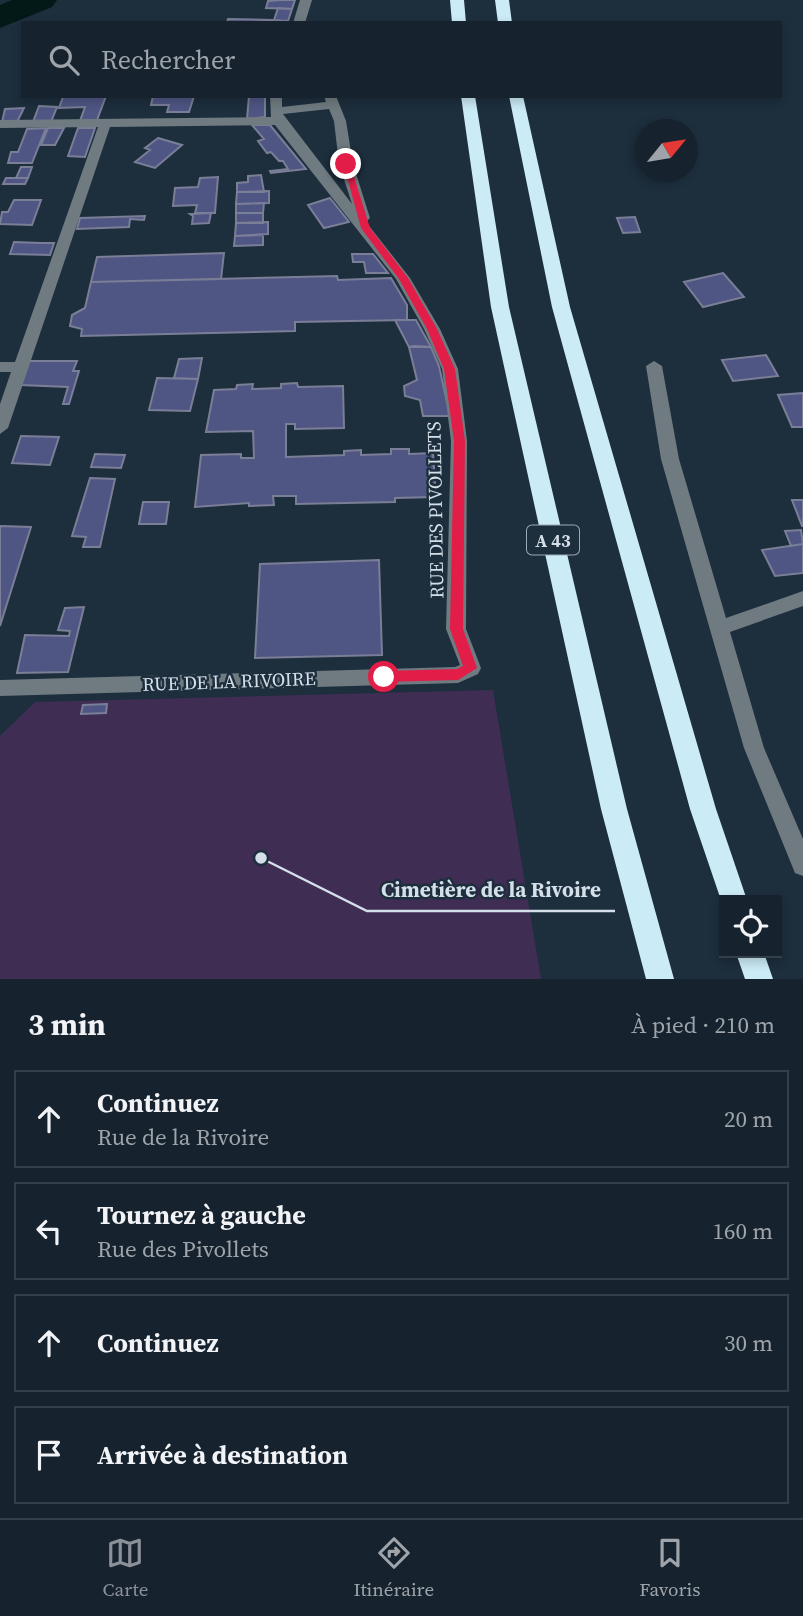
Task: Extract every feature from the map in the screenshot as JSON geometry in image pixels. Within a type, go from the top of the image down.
[{"type":"highway","points":[[457,0],[459,21]]},
{"type":"highway","points":[[502,0],[505,21]]},
{"type":"highway","name":"A 43","points":[[468,98],[500,307],[614,809],[660,979]]},
{"type":"highway","points":[[516,98],[561,307],[703,809],[731,895]]},
{"type":"highway","points":[[752,958],[759,979]]},
{"type":"street","points":[[300,21],[306,0]]},
{"type":"street","points":[[0,124],[104,124],[277,109],[331,101],[340,121],[346,164],[366,228]]},
{"type":"street","name":"RUE DES PIVOLLETS","points":[[277,109],[403,278],[432,329],[450,369],[459,441],[456,629],[471,668],[458,675]]},
{"type":"street","points":[[0,428],[104,124]]},
{"type":"street","points":[[654,366],[670,459],[754,748],[803,866]]},
{"type":"street","points":[[0,367],[20,367]]},
{"type":"street","points":[[719,627],[803,598]]},
{"type":"street","name":"RUE DE LA RIVOIRE","points":[[0,688],[458,675]]},
{"type":"shaded area","points":[[493,690],[541,979],[0,979],[0,736],[35,702]]},
{"type":"building","points":[[295,0],[292,9],[266,8],[268,1]]},
{"type":"building","points":[[278,8],[292,9],[288,21],[274,20]]},
{"type":"building","points":[[228,19],[288,21],[228,21]]},
{"type":"building","points":[[63,98],[105,98],[97,120],[80,121],[85,107],[59,108]]},
{"type":"building","points":[[153,98],[193,98],[189,112],[167,112],[169,105],[151,105]]},
{"type":"building","points":[[249,98],[265,98],[265,117],[247,119]]},
{"type":"building","points":[[39,106],[57,107],[51,122],[33,122]]},
{"type":"building","points":[[24,108],[17,122],[2,122],[5,109]]},
{"type":"building","points":[[252,125],[270,125],[306,169],[271,173],[270,171],[288,169],[283,161],[279,161],[271,152],[267,153],[258,141],[264,139]]},
{"type":"building","points":[[46,128],[32,163],[8,163],[11,152],[18,152],[27,129]]},
{"type":"building","points":[[48,128],[64,128],[55,145],[41,145]]},
{"type":"building","points":[[78,128],[95,128],[85,157],[68,156]]},
{"type":"building","points":[[158,138],[182,145],[155,168],[135,162],[150,150],[145,148]]},
{"type":"building","points":[[21,167],[32,167],[28,178],[16,178]]},
{"type":"building","points":[[261,175],[264,192],[237,192],[237,183],[248,182],[248,176]]},
{"type":"building","points":[[218,177],[215,213],[195,213],[197,205],[173,206],[175,188],[198,187],[200,178]]},
{"type":"building","points":[[6,178],[28,178],[25,184],[3,184]]},
{"type":"building","points":[[269,191],[269,203],[236,204],[237,192]]},
{"type":"building","points":[[330,198],[349,222],[324,228],[308,205]]},
{"type":"building","points":[[14,200],[41,200],[32,225],[0,224],[2,212],[8,212]]},
{"type":"building","points":[[264,203],[263,213],[236,213],[236,204]]},
{"type":"building","points":[[211,213],[209,223],[192,224],[193,216],[190,214]]},
{"type":"building","points":[[236,213],[263,213],[263,223],[236,223]]},
{"type":"building","points":[[145,216],[144,220],[130,219],[129,227],[77,229],[80,218]]},
{"type":"building","points":[[635,217],[640,232],[623,233],[617,218]]},
{"type":"building","points":[[268,222],[268,234],[235,236],[236,223]]},
{"type":"building","points":[[263,235],[263,245],[234,246],[235,236]]},
{"type":"building","points":[[14,242],[54,243],[50,255],[10,254]]},
{"type":"building","points":[[224,253],[221,279],[91,282],[97,257]]},
{"type":"building","points":[[352,254],[373,254],[388,273],[366,273],[364,262],[353,262]]},
{"type":"building","points":[[723,273],[744,297],[703,307],[684,282]]},
{"type":"building","points":[[337,276],[338,280],[391,278],[407,305],[407,320],[295,322],[295,331],[81,336],[82,329],[70,326],[72,315],[85,308],[91,282]]},
{"type":"building","points":[[395,320],[416,320],[431,347],[409,347]]},
{"type":"building","points":[[409,347],[431,347],[439,366],[450,416],[423,416],[420,400],[405,396],[404,386],[417,380]]},
{"type":"building","points":[[766,355],[778,376],[733,381],[722,360]]},
{"type":"building","points":[[202,358],[198,379],[174,378],[179,359]]},
{"type":"building","points":[[29,361],[77,361],[73,371],[79,371],[69,404],[63,404],[68,387],[21,385]]},
{"type":"building","points":[[157,378],[198,379],[190,411],[149,410]]},
{"type":"building","points":[[297,383],[298,387],[343,386],[344,428],[295,429],[295,424],[286,424],[286,457],[344,455],[344,451],[361,450],[361,455],[391,454],[391,449],[409,449],[409,454],[433,453],[436,497],[395,498],[395,502],[296,504],[296,496],[273,496],[274,505],[249,506],[249,503],[195,507],[201,455],[241,454],[241,458],[254,458],[253,431],[206,432],[214,390],[236,389],[237,385],[253,384],[252,389],[281,388],[281,384]]},
{"type":"building","points":[[803,393],[803,427],[792,427],[778,395]]},
{"type":"building","points":[[21,436],[59,437],[50,465],[12,463]]},
{"type":"building","points":[[95,454],[125,455],[121,468],[91,467]]},
{"type":"building","points":[[90,478],[115,479],[100,547],[83,547],[86,537],[72,536]]},
{"type":"building","points":[[792,500],[803,500],[803,526],[802,526]]},
{"type":"building","points":[[143,502],[169,502],[166,524],[139,524]]},
{"type":"building","points":[[0,526],[31,527],[0,626]]},
{"type":"building","points":[[801,530],[803,544],[791,546],[785,531]]},
{"type":"building","points":[[803,544],[803,573],[775,576],[762,550]]},
{"type":"building","points":[[379,560],[382,655],[255,658],[260,564]]},
{"type":"building","points":[[84,607],[68,672],[17,673],[25,635],[69,636],[70,631],[58,630],[65,608]]},
{"type":"building","points":[[107,704],[106,713],[81,714],[83,705]]},
{"type":"waterway","points":[[0,18],[40,0]]},
{"type":"place","name":"Cimetière de la Rivoire","points":[[261,858]]},
{"type":"route","points":[[346,164],[366,228],[403,278],[432,329],[450,369],[459,441],[456,629],[471,668],[458,675],[384,677]]}]
